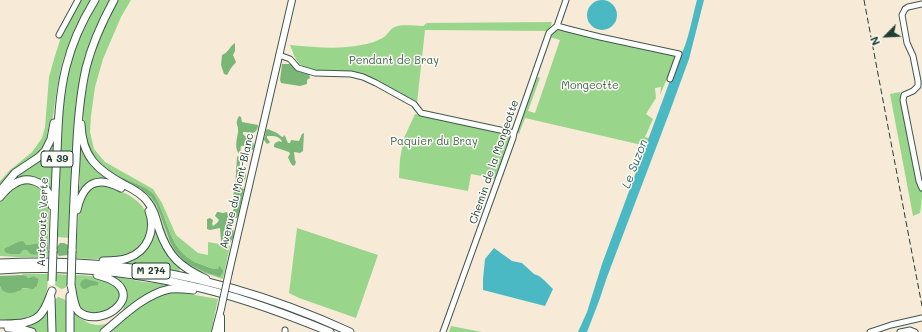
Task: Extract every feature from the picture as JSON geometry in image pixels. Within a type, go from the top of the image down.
[{"type":"highway","name":"Autoroute Verte","points":[[52,332],[54,221],[61,96],[71,51],[82,24],[95,0]]},
{"type":"highway","name":"A 39","points":[[70,332],[77,128],[80,103],[86,67],[100,26],[114,0]]},
{"type":"highway","points":[[0,191],[15,173],[39,157],[48,146],[52,135],[58,100],[61,96]]},
{"type":"highway","points":[[80,103],[82,138],[94,163],[104,173],[139,193],[148,201],[154,213],[165,245],[176,260],[193,273],[222,286]]},
{"type":"highway","points":[[0,197],[7,188],[15,183],[28,180],[36,181],[44,187],[50,196],[54,221]]},
{"type":"highway","points":[[73,228],[81,196],[88,187],[98,182],[112,184],[136,197],[148,210],[152,222],[151,231],[147,242],[143,249],[135,255],[119,260],[96,261],[80,267]]},
{"type":"highway","points":[[0,258],[20,262]]},
{"type":"highway","name":"M 274","points":[[0,263],[50,262],[159,279],[223,294],[276,311],[330,332]]},
{"type":"highway","name":"M 274","points":[[0,270],[115,266],[192,278],[280,304],[350,332]]},
{"type":"highway","points":[[71,285],[77,309],[83,317],[89,321],[94,323],[104,323],[112,319],[119,312],[123,296],[117,284],[108,278],[80,267]]},
{"type":"highway","points":[[104,332],[139,303],[152,295],[172,289],[223,294]]},
{"type":"highway","points":[[0,324],[22,323],[37,318],[45,309],[52,291]]},
{"type":"highway","points":[[0,328],[18,328],[32,332]]},
{"type":"main road","name":"Avenue du Mont-Blanc","points":[[221,332],[221,309],[292,0]]},
{"type":"main road","points":[[215,332],[221,309]]},
{"type":"street","points":[[59,35],[78,0]]},
{"type":"street","name":"Chemin de la Mongeotte","points":[[443,332],[514,138],[514,133],[549,33],[558,26],[566,0]]},
{"type":"street","points":[[922,4],[904,9],[902,15],[907,43],[913,56],[918,81],[918,86],[913,91],[904,95],[902,100],[918,181],[922,188]]},
{"type":"street","points":[[558,26],[679,54],[670,79]]},
{"type":"street","points":[[279,55],[290,59],[298,68],[315,73],[344,73],[363,77],[414,104],[421,113],[514,133]]},
{"type":"street","points":[[870,332],[920,318]]},
{"type":"street","points":[[900,332],[910,330],[915,332]]},
{"type":"green space","points":[[80,0],[90,0],[72,34],[62,62],[51,130],[48,139],[41,151],[0,186],[0,181],[10,170],[32,152],[42,138],[45,127],[49,77],[60,40]]},
{"type":"green space","points":[[99,0],[111,0],[89,46],[84,62],[70,238],[57,237],[61,124],[66,83],[69,68],[79,40]]},
{"type":"green space","points":[[118,0],[131,0],[121,17],[103,59],[95,87],[90,132],[94,149],[105,162],[153,189],[162,203],[176,235],[198,253],[208,255],[208,242],[230,246],[223,279],[192,269],[171,250],[154,207],[122,181],[141,189],[151,197],[158,209],[171,245],[179,256],[199,269],[217,276],[223,270],[220,266],[218,269],[214,269],[188,258],[174,241],[159,204],[153,195],[135,183],[123,178],[120,180],[101,167],[88,149],[84,129],[83,111],[91,64],[106,22]]},
{"type":"green space","name":"Pendant de Bray","points":[[552,22],[549,31],[425,30],[417,103],[386,85],[361,74],[347,71],[320,71],[307,69],[298,62],[290,45],[326,48],[352,47],[379,40],[398,26],[423,26],[427,23]]},
{"type":"green space","name":"Mongeotte","points":[[558,29],[673,53],[677,56],[660,95],[661,87],[655,88],[656,98],[646,114],[653,119],[645,137],[649,138],[646,146],[525,118],[519,134],[517,132],[536,78],[539,77],[540,78],[528,111],[535,113],[560,40],[550,37],[552,33]]},
{"type":"green space","points":[[235,43],[235,51],[233,55],[236,62],[227,75],[224,74],[221,65],[222,55],[226,53]]},
{"type":"green space","points":[[282,64],[291,64],[299,71],[309,74],[310,78],[307,80],[307,84],[300,86],[281,83]]},
{"type":"green space","points":[[900,92],[916,179],[922,192],[920,213],[913,216],[890,94]]},
{"type":"green space","name":"Paquier du Bray","points":[[415,114],[506,134],[510,138],[510,141],[497,179],[471,174],[468,191],[399,178],[400,159],[404,138]]},
{"type":"green space","points":[[239,116],[241,117],[242,122],[258,125],[253,133],[243,132],[245,136],[252,138],[254,145],[253,150],[241,146],[240,154],[237,151],[236,146],[238,130],[237,121]]},
{"type":"green space","points":[[268,129],[282,137],[284,135],[288,143],[290,143],[291,140],[299,141],[304,133],[303,151],[300,153],[294,152],[296,162],[295,165],[293,166],[289,161],[289,152],[274,147],[275,143],[282,141],[279,138],[275,136],[267,136],[270,142],[267,144],[264,140],[266,130]]},
{"type":"green space","points":[[54,140],[52,154],[52,195],[46,186],[12,181],[12,179]]},
{"type":"green space","points":[[80,141],[111,180],[87,185],[77,193],[80,184]]},
{"type":"green space","points":[[238,156],[240,161],[239,171],[246,172],[246,177],[244,181],[242,181],[241,188],[244,189],[238,216],[237,218],[234,218],[234,204],[232,199],[235,188]]},
{"type":"green space","points":[[123,178],[143,187],[153,194],[159,204],[171,235],[178,247],[188,258],[196,262],[214,269],[218,269],[220,266],[223,272],[220,277],[207,273],[186,263],[175,251],[170,242],[156,204],[151,197],[141,189],[122,181],[121,179]]},
{"type":"green space","points":[[23,182],[37,185],[45,192],[49,203],[48,257],[0,256],[0,201],[7,192]]},
{"type":"green space","points":[[101,184],[128,195],[143,207],[149,224],[146,237],[139,249],[128,256],[106,259],[76,258],[78,216],[81,201],[83,196],[89,190]]},
{"type":"green space","points":[[217,212],[227,212],[229,218],[227,222],[234,223],[232,227],[234,232],[233,238],[226,245],[221,241],[220,228],[210,230],[207,229],[207,219],[210,218],[213,220],[213,226],[219,220],[215,216]]},
{"type":"green space","points":[[154,223],[175,263],[180,268],[179,272],[118,263],[139,255]]},
{"type":"green space","points":[[297,228],[378,255],[356,318],[289,293]]},
{"type":"green space","points":[[23,241],[26,245],[46,242],[48,250],[35,255],[31,254],[27,250],[23,250],[20,254],[10,254],[5,252],[5,248]]},
{"type":"green space","points":[[60,243],[68,245],[68,255],[59,256],[56,251]]},
{"type":"green space","points":[[22,274],[48,274],[44,302],[37,313],[26,320],[0,321],[0,287],[2,290],[18,292],[21,288],[27,289],[37,286],[39,279],[34,276],[28,278]]},
{"type":"green space","points":[[56,274],[69,275],[69,283],[65,288],[61,289],[55,285]]},
{"type":"green space","points":[[23,275],[28,278],[34,276],[39,279],[37,286],[33,289],[22,288],[21,290],[12,293],[1,289],[0,276]]},
{"type":"green space","points":[[76,275],[101,278],[114,285],[119,292],[120,300],[116,308],[103,318],[94,319],[86,315],[78,306],[75,287]]},
{"type":"green space","points":[[112,276],[143,282],[174,285],[122,314],[124,298],[111,278]]},
{"type":"green space","points":[[86,279],[98,282],[98,285],[83,289],[80,284]]},
{"type":"green space","points":[[169,292],[186,292],[189,294],[218,299],[211,332],[108,332],[148,300]]},
{"type":"green space","points":[[58,297],[67,302],[68,332],[54,332],[53,308]]},
{"type":"green space","points":[[48,309],[48,332],[37,332],[29,328],[15,325]]},
{"type":"green space","points":[[73,312],[90,324],[99,325],[110,323],[101,332],[73,332]]},
{"type":"green space","points":[[451,326],[482,332],[449,332]]},
{"type":"water","points":[[602,0],[608,1],[616,9],[616,21],[608,29],[602,30],[596,29],[588,21],[587,15],[588,9],[596,1]]},
{"type":"water","points":[[697,0],[704,0],[689,59],[587,332],[578,332],[587,312],[602,264],[678,59],[684,48]]},
{"type":"water","points":[[494,248],[512,261],[522,263],[553,289],[545,306],[483,290],[485,259]]},
{"type":"railway","points":[[864,0],[922,306]]},
{"type":"water label","name":"Le Suzon","points":[[635,164]]}]
